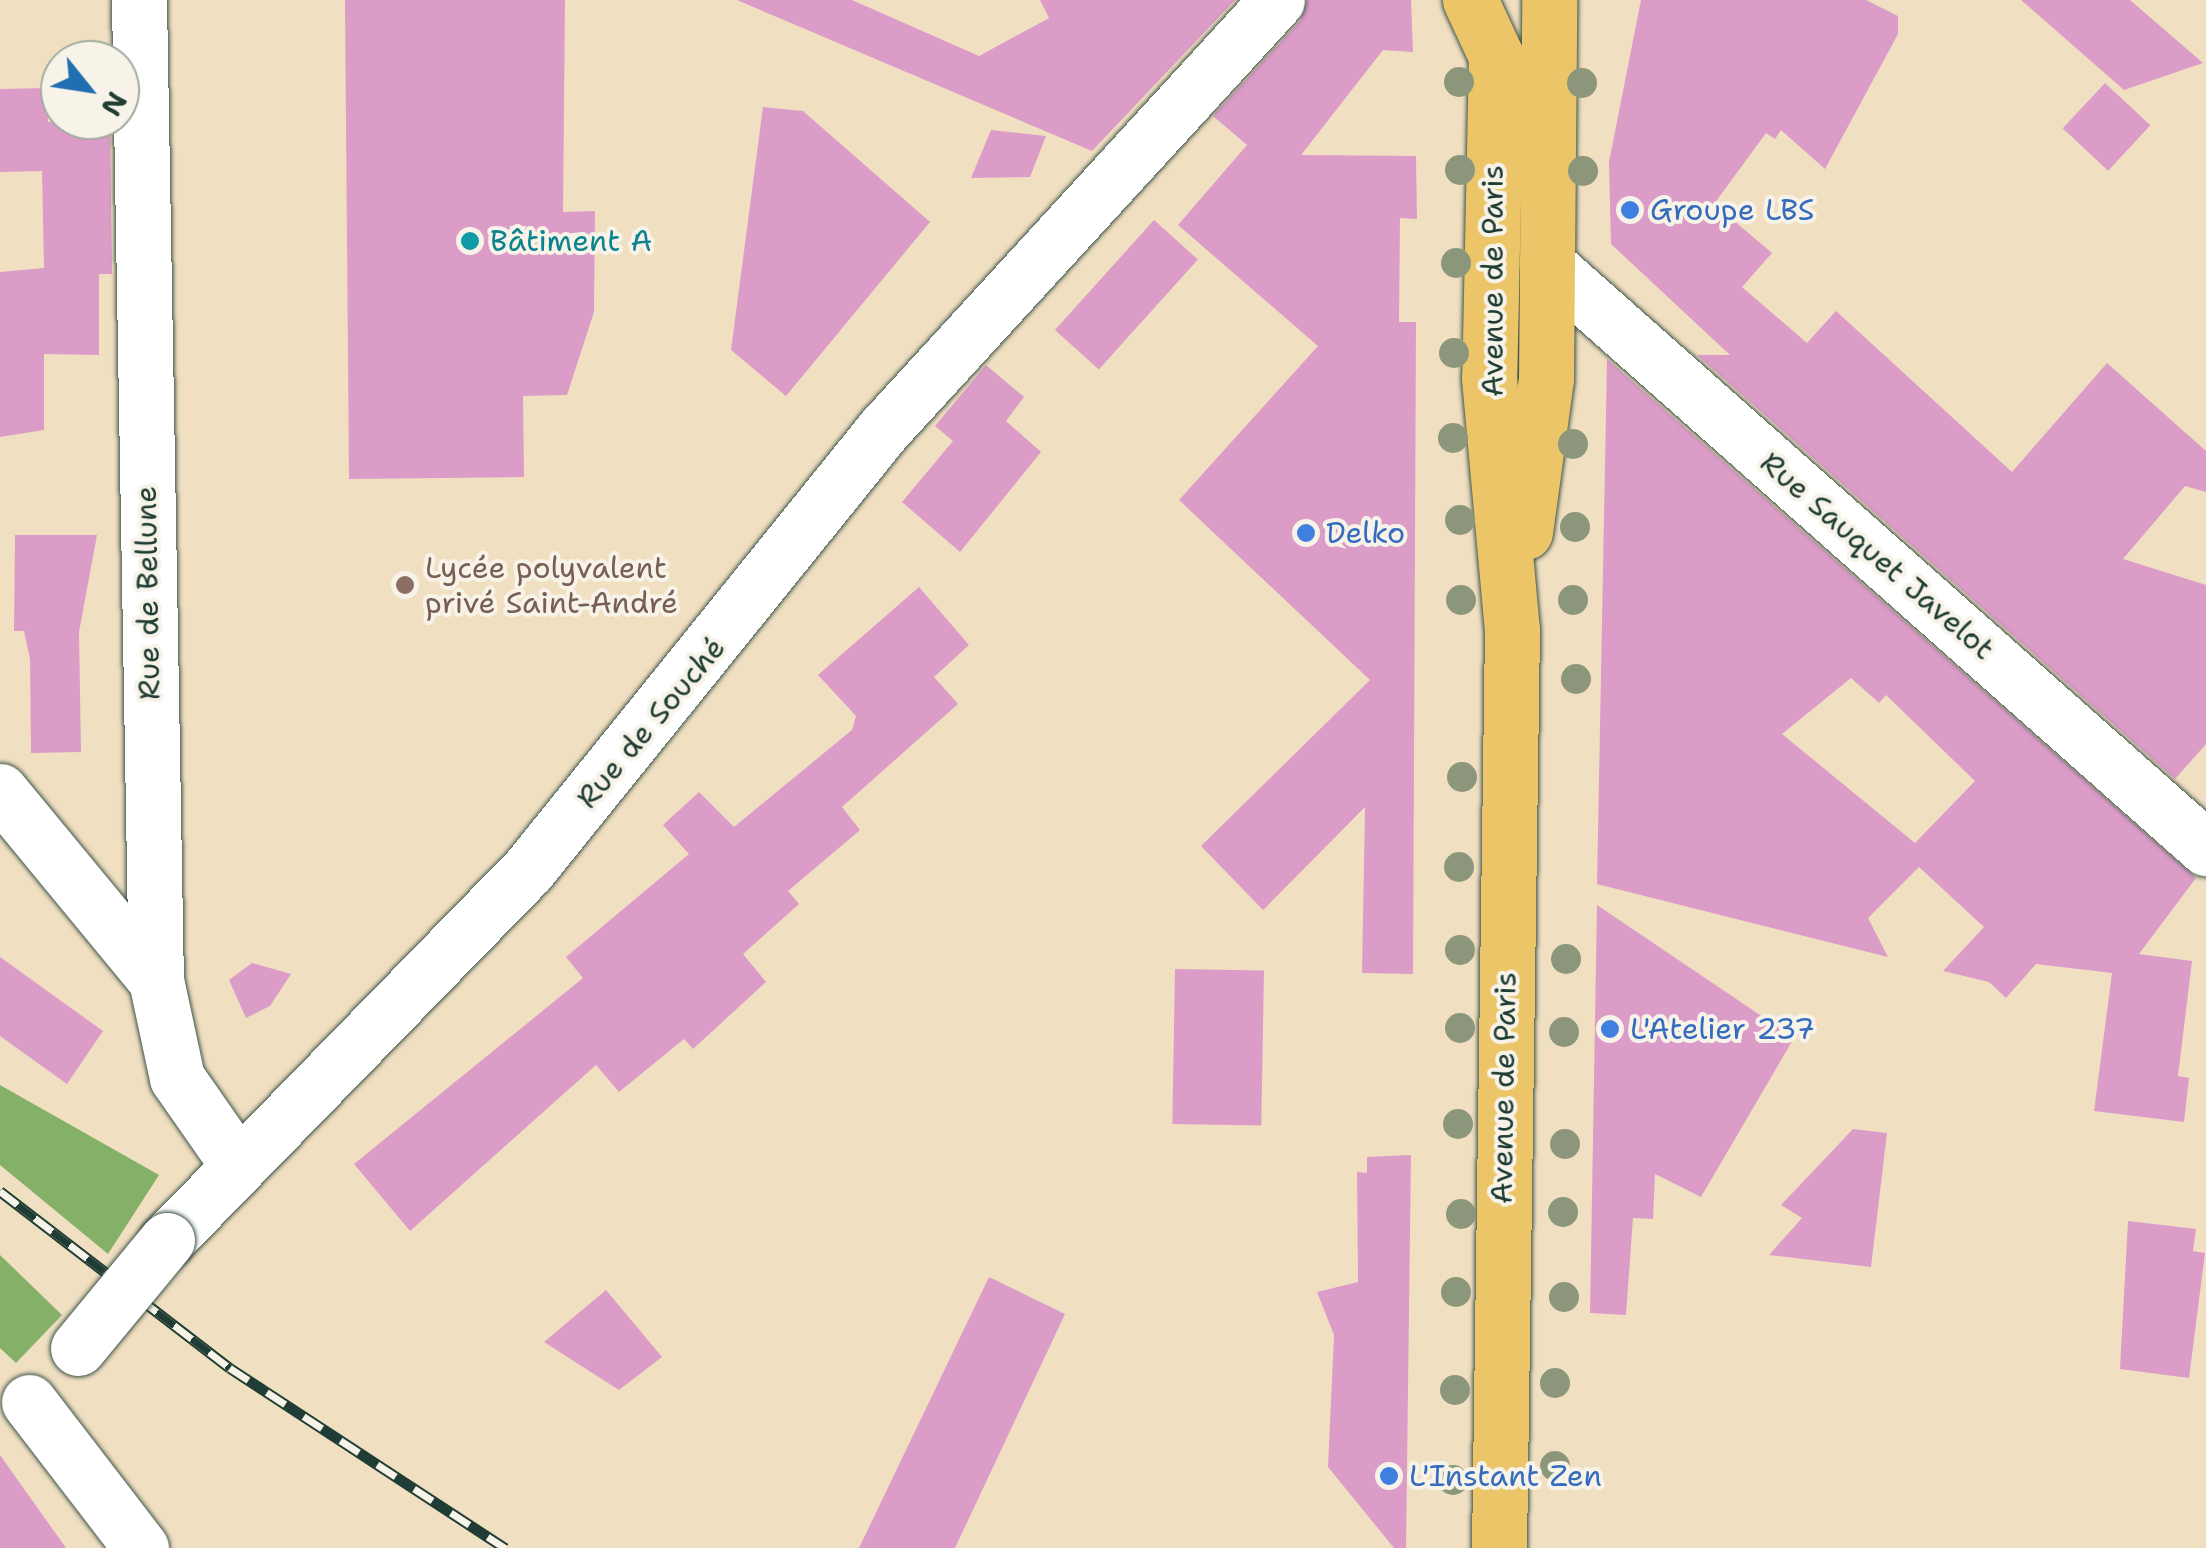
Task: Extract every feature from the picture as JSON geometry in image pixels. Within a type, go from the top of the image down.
[{"type":"main road","name":"Avenue de Paris","points":[[1470,0],[1496,56],[1489,378],[1512,629],[1498,1548]]},
{"type":"main road","name":"Avenue de Paris","points":[[1512,629],[1546,378],[1550,0]]},
{"type":"street","name":"Rue de Bellune","points":[[138,0],[156,980],[177,1078],[237,1164]]},
{"type":"street","name":"Rue de Souché","points":[[15,1412],[78,1348],[166,1240],[237,1164],[528,870],[883,430],[1276,0]]},
{"type":"street","name":"Rue Sauquet Javelot","points":[[1548,264],[2206,848]]},
{"type":"street","points":[[0,791],[156,980]]},
{"type":"street","points":[[15,1412],[141,1548]]},
{"type":"green space","points":[[0,1085],[159,1175],[108,1254],[0,1165]]},
{"type":"green space","points":[[0,1255],[62,1315],[16,1363],[0,1348]]},
{"type":"building","name":"Bâtiment A","points":[[345,0],[565,0],[563,212],[595,211],[594,312],[567,395],[523,396],[524,477],[349,479]]},
{"type":"building","points":[[737,0],[852,0],[979,56],[1049,18],[1040,0],[1235,0],[1092,151]]},
{"type":"building","points":[[1307,0],[1411,0],[1413,52],[1383,50],[1301,155],[1416,156],[1417,219],[1400,218],[1399,322],[1416,322],[1413,974],[1362,973],[1365,807],[1263,910],[1201,846],[1370,680],[1179,500],[1318,346],[1178,225],[1247,145],[1213,116],[1300,21]]},
{"type":"building","points":[[1641,0],[1866,0],[1898,16],[1898,34],[1825,169],[1781,130],[1775,139],[1766,133],[1714,204],[1772,253],[1742,287],[1807,343],[1836,311],[2012,472],[2107,363],[2206,451],[2206,492],[2185,486],[2123,559],[2206,585],[2206,744],[2175,779],[1697,355],[1730,355],[1611,244],[1609,162]]},
{"type":"building","points":[[2021,0],[2130,0],[2203,63],[2124,90]]},
{"type":"building","points":[[2105,83],[2150,125],[2108,171],[2063,128]]},
{"type":"building","points":[[40,88],[40,140],[110,140],[112,274],[99,274],[99,355],[44,354],[44,430],[0,437],[0,272],[44,268],[42,171],[0,172],[0,89]]},
{"type":"building","points":[[763,107],[803,111],[930,222],[786,396],[731,350]]},
{"type":"building","points":[[991,130],[1046,136],[1030,177],[971,178]]},
{"type":"building","points":[[1154,220],[1198,259],[1099,369],[1055,330]]},
{"type":"building","points":[[1607,359],[2196,878],[2139,954],[2192,961],[2178,1076],[2189,1078],[2184,1122],[2094,1111],[2112,973],[2036,964],[2006,998],[1989,982],[1943,971],[1984,927],[1919,867],[1868,918],[1888,957],[1597,884]],"holes":[[[1851,678],[1879,703],[1886,695],[1975,781],[1915,843],[1782,734]]]},
{"type":"building","points":[[986,365],[1024,397],[1006,421],[1041,452],[960,552],[902,502],[953,441],[935,426]]},
{"type":"building","points":[[15,535],[97,535],[79,632],[81,752],[31,753],[30,659],[24,631],[14,631]]},
{"type":"building","points":[[919,587],[969,645],[934,677],[958,704],[842,807],[860,830],[788,891],[799,904],[743,954],[766,982],[693,1049],[684,1039],[619,1092],[596,1065],[410,1231],[354,1164],[583,978],[566,957],[689,854],[663,825],[699,792],[734,827],[852,730],[856,716],[818,675]]},
{"type":"building","points":[[1597,905],[1794,1038],[1701,1197],[1655,1174],[1653,1219],[1633,1218],[1626,1315],[1590,1313]]},
{"type":"building","points":[[0,957],[103,1031],[67,1084],[0,1036]]},
{"type":"building","points":[[252,963],[291,974],[270,1006],[246,1018],[229,980]]},
{"type":"building","points":[[1175,969],[1264,971],[1261,1126],[1172,1124]]},
{"type":"building","points":[[1853,1129],[1887,1133],[1871,1267],[1769,1255],[1802,1218],[1781,1205]]},
{"type":"building","points":[[1411,1155],[1406,1548],[1394,1548],[1328,1467],[1334,1335],[1317,1292],[1358,1282],[1357,1172],[1367,1173],[1367,1157]]},
{"type":"building","points":[[2128,1221],[2196,1229],[2193,1251],[2205,1253],[2189,1378],[2120,1369]]},
{"type":"building","points":[[989,1277],[1065,1314],[955,1548],[859,1548]]},
{"type":"building","points":[[606,1290],[662,1357],[619,1390],[544,1342]]},
{"type":"building","points":[[0,1455],[66,1548],[0,1548]]},
{"type":"railway","points":[[0,1191],[230,1368],[505,1548]]},
{"type":"place","name":"Groupe LBS","points":[[1630,210]]},
{"type":"place","name":"Bâtiment A","points":[[470,241]]},
{"type":"place","name":"Delko","points":[[1306,533]]},
{"type":"place","name":"Lycée polyvalent privé Saint-André","points":[[405,585]]},
{"type":"place","name":"L'Atelier 237","points":[[1610,1029]]},
{"type":"place","name":"L'Instant Zen","points":[[1389,1476]]}]
